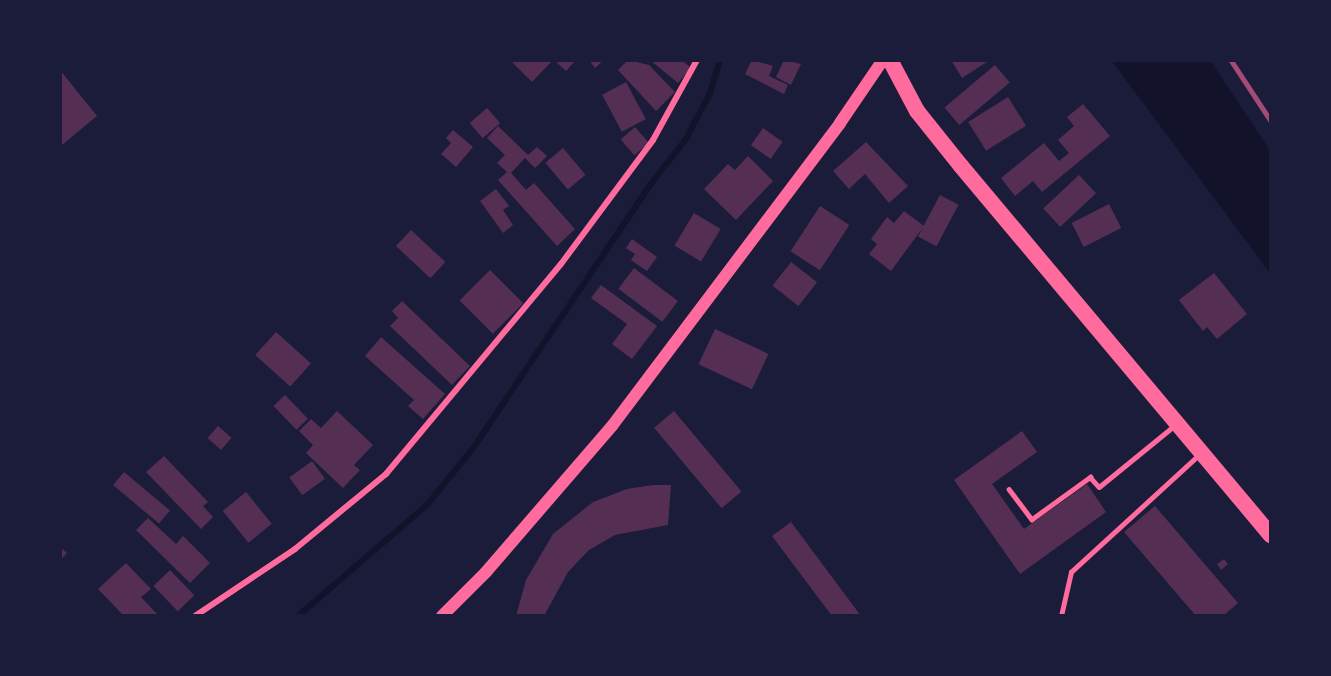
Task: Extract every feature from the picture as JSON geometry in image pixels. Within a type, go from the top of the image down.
[{"type":"highway","points":[[890,60],[917,111],[1271,535]]},
{"type":"main road","points":[[442,616],[462,599],[612,426],[840,123],[883,60]]},
{"type":"street","points":[[195,616],[294,549],[386,474],[561,264],[653,140],[697,60]]},
{"type":"street","points":[[450,616],[462,599]]},
{"type":"lane","points":[[1010,489],[1032,519],[1090,477],[1099,488],[1177,423]]},
{"type":"lane","points":[[1060,616],[1071,572],[1202,452]]},
{"type":"shaded area","points":[[1111,60],[1210,60],[1271,152],[1271,274]]},
{"type":"building","points":[[510,60],[553,60],[532,82]]},
{"type":"building","points":[[554,60],[576,60],[566,71]]},
{"type":"building","points":[[589,60],[604,60],[595,68]]},
{"type":"building","points":[[628,60],[649,65],[675,92],[656,111],[618,70]]},
{"type":"building","points":[[650,60],[682,60],[691,68],[678,83]]},
{"type":"building","points":[[752,60],[773,66],[769,76],[788,85],[784,94],[745,74]]},
{"type":"building","points":[[784,60],[801,64],[791,85],[776,77]]},
{"type":"building","points":[[951,60],[990,60],[962,78]]},
{"type":"building","points":[[995,65],[1010,83],[959,125],[944,107]]},
{"type":"building","points":[[60,70],[97,116],[62,145],[60,143]]},
{"type":"building","points":[[626,82],[646,119],[622,132],[602,95]]},
{"type":"building","points":[[1008,97],[1026,126],[986,151],[968,122]]},
{"type":"building","points":[[1083,104],[1110,136],[1042,192],[1033,181],[1015,196],[1001,178],[1044,143],[1059,161],[1069,153],[1058,140],[1074,126],[1067,117]]},
{"type":"building","points":[[487,108],[500,123],[483,138],[470,123]]},
{"type":"building","points":[[498,126],[528,155],[537,147],[547,156],[535,168],[525,158],[511,173],[526,190],[534,183],[575,229],[557,246],[498,180],[507,172],[497,163],[505,155],[487,138]]},
{"type":"building","points":[[635,127],[649,143],[634,155],[621,139]]},
{"type":"building","points":[[763,128],[783,142],[771,159],[751,145]]},
{"type":"building","points":[[453,130],[473,147],[456,167],[441,154],[451,143],[446,138]]},
{"type":"building","points":[[866,142],[908,186],[889,203],[865,174],[849,189],[833,171]]},
{"type":"building","points":[[563,148],[585,175],[568,190],[545,163]]},
{"type":"building","points":[[748,156],[773,181],[736,220],[704,189],[728,164],[735,170]]},
{"type":"building","points":[[1079,175],[1096,193],[1060,227],[1043,208]]},
{"type":"building","points":[[496,189],[509,206],[503,210],[513,225],[503,233],[480,201]]},
{"type":"building","points":[[940,195],[959,205],[936,246],[918,236]]},
{"type":"building","points":[[1109,204],[1121,228],[1084,247],[1072,223]]},
{"type":"building","points":[[820,206],[849,225],[820,270],[791,251]]},
{"type":"building","points":[[904,211],[924,226],[891,271],[869,254],[877,244],[871,239],[887,217],[894,223]]},
{"type":"building","points":[[694,213],[721,229],[701,262],[674,246]]},
{"type":"building","points":[[411,230],[445,262],[430,278],[396,246]]},
{"type":"building","points":[[632,239],[657,257],[647,271],[631,260],[635,254],[626,248]]},
{"type":"building","points":[[791,262],[817,282],[799,306],[773,286]]},
{"type":"building","points":[[634,268],[678,301],[662,322],[618,289]]},
{"type":"building","points":[[490,270],[523,303],[493,334],[460,300]]},
{"type":"building","points":[[1214,273],[1247,314],[1217,339],[1207,327],[1203,331],[1179,300]]},
{"type":"building","points":[[601,285],[657,326],[632,359],[612,344],[627,324],[591,298]]},
{"type":"building","points":[[402,301],[470,366],[452,385],[390,326],[398,318],[392,311]]},
{"type":"building","points":[[715,329],[768,354],[752,389],[699,364]]},
{"type":"building","points":[[276,332],[311,363],[290,386],[255,355]]},
{"type":"building","points":[[381,337],[445,394],[423,419],[408,406],[414,400],[365,356]]},
{"type":"building","points":[[285,395],[308,419],[296,430],[273,406]]},
{"type":"building","points":[[337,411],[373,445],[354,465],[360,470],[343,488],[306,453],[313,445],[299,431],[311,419],[321,428]]},
{"type":"building","points":[[674,411],[741,491],[722,508],[654,428]]},
{"type":"building","points":[[218,426],[232,438],[221,450],[208,438]]},
{"type":"building","points":[[1022,431],[1037,452],[992,484],[1024,529],[1087,484],[1106,512],[1020,574],[954,480]]},
{"type":"building","points":[[164,456],[208,502],[203,506],[213,517],[201,529],[146,472]]},
{"type":"building","points":[[312,461],[325,479],[302,495],[289,477]]},
{"type":"building","points":[[124,472],[170,511],[159,524],[113,485]]},
{"type":"building","points":[[671,485],[668,525],[615,535],[589,550],[568,572],[544,616],[516,616],[526,580],[553,534],[593,502],[627,489]]},
{"type":"building","points":[[246,492],[272,524],[248,543],[223,511]]},
{"type":"building","points":[[1155,506],[1238,603],[1223,616],[1196,616],[1124,532]]},
{"type":"building","points":[[148,518],[176,544],[183,536],[210,563],[190,583],[136,530]]},
{"type":"building","points":[[791,522],[861,616],[832,616],[772,536]]},
{"type":"building","points":[[60,547],[67,553],[60,560]]},
{"type":"building","points":[[1224,559],[1228,564],[1221,570],[1217,564]]},
{"type":"building","points":[[126,563],[151,589],[141,597],[159,616],[124,616],[98,589]]},
{"type":"building","points":[[170,570],[194,595],[178,611],[153,586]]},
{"type":"waterway","points":[[298,616],[426,506],[474,447],[650,185],[686,139],[710,93],[720,60]]},
{"type":"railway","points":[[1231,60],[1271,121]]}]
